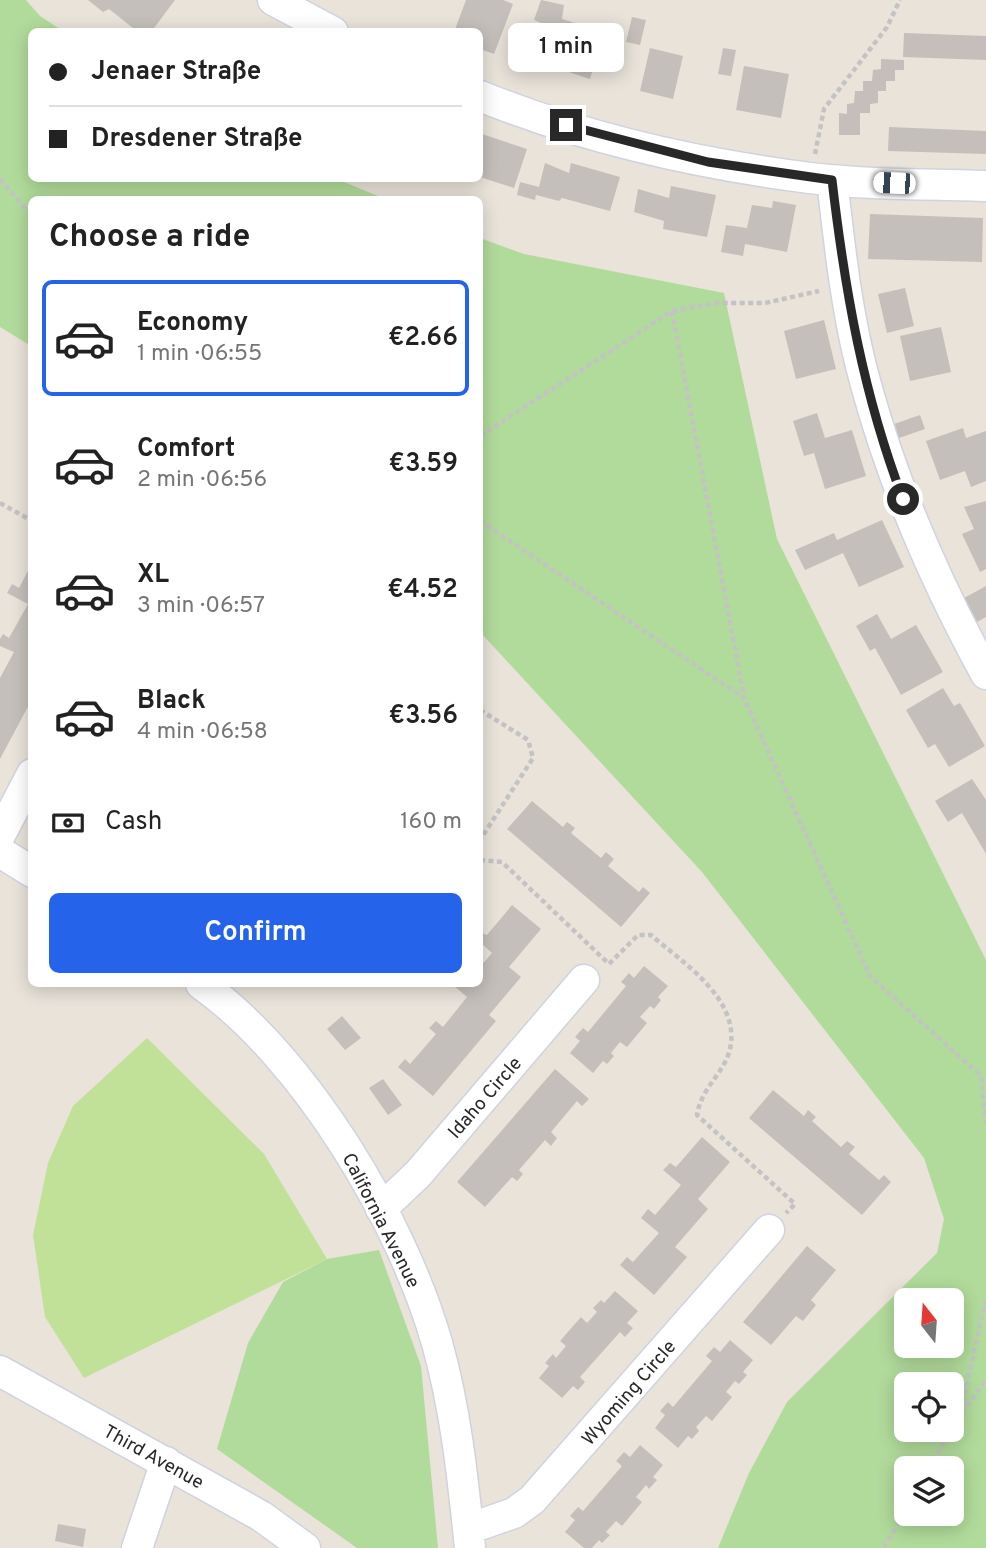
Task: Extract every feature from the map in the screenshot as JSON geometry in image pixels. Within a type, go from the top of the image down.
[{"type":"street","points":[[273,0],[326,28]]},
{"type":"street","points":[[483,97],[609,138],[708,162],[823,168],[986,186]]},
{"type":"street","points":[[823,168],[865,383],[895,479],[925,554],[986,674]]},
{"type":"street","points":[[0,835],[28,782]]},
{"type":"street","points":[[0,852],[28,870]]},
{"type":"street","name":"Idaho Circle","points":[[381,1209],[418,1174],[584,980]]},
{"type":"street","name":"California Avenue","points":[[208,987],[270,1047],[313,1100],[381,1209],[419,1291],[437,1343],[451,1404],[469,1539]]},
{"type":"street","name":"Wyoming Circle","points":[[469,1539],[533,1500],[769,1230]]},
{"type":"street","name":"Third Avenue","points":[[0,1371],[261,1516],[305,1548]]},
{"type":"street","points":[[137,1548],[166,1462]]},
{"type":"path","points":[[823,168],[824,109],[887,27],[900,0]]},
{"type":"path","points":[[0,179],[28,211]]},
{"type":"path","points":[[483,434],[672,311],[717,303],[765,303],[844,285]]},
{"type":"path","points":[[672,311],[744,698],[870,976],[981,1076],[986,1123]]},
{"type":"path","points":[[0,503],[28,519]]},
{"type":"path","points":[[483,523],[744,698]]},
{"type":"path","points":[[483,712],[528,740],[533,758],[483,835]]},
{"type":"path","points":[[483,860],[502,862],[609,964],[638,935],[651,935],[718,995],[728,1020],[730,1048],[716,1076],[700,1096],[697,1115],[795,1205],[769,1230]]},
{"type":"path","points":[[964,1398],[986,1300]]},
{"type":"path","points":[[964,1407],[986,1380]]},
{"type":"path","points":[[884,1548],[896,1526]]},
{"type":"green space","points":[[0,0],[26,0],[40,16],[58,28],[28,28],[28,182],[344,182],[378,196],[28,196],[28,344],[0,327]]},
{"type":"green space","points":[[483,239],[524,254],[724,293],[777,539],[986,960],[986,1548],[718,1548],[749,1473],[787,1402],[894,1296],[894,1358],[964,1358],[964,1288],[902,1288],[937,1253],[944,1219],[924,1158],[702,872],[483,635]]},
{"type":"green space","points":[[147,1038],[264,1154],[327,1259],[84,1378],[45,1317],[33,1235],[48,1163],[73,1106]]},
{"type":"green space","points":[[379,1250],[421,1366],[438,1548],[357,1548],[217,1449],[248,1343],[283,1282],[327,1259]]},
{"type":"building","points":[[88,0],[175,0],[154,28],[133,28],[109,9],[103,12]]},
{"type":"building","points":[[466,0],[503,0],[513,4],[494,54],[483,50],[483,28],[456,28]]},
{"type":"building","points":[[541,0],[564,5],[562,19],[604,32],[590,79],[547,65],[558,30],[534,20]]},
{"type":"building","points":[[632,17],[646,20],[640,45],[626,42]]},
{"type":"building","points":[[904,33],[986,36],[986,60],[903,57]]},
{"type":"building","points":[[650,48],[683,56],[673,99],[640,91]]},
{"type":"building","points":[[723,48],[736,50],[731,76],[718,74]]},
{"type":"building","points":[[881,59],[904,60],[904,70],[895,70],[895,81],[886,81],[886,91],[878,91],[878,103],[870,104],[870,113],[860,113],[860,135],[839,135],[839,113],[847,114],[847,104],[854,103],[855,91],[863,91],[863,81],[872,81],[873,70],[881,69]]},
{"type":"building","points":[[744,66],[789,74],[781,118],[736,110]]},
{"type":"building","points":[[889,127],[986,131],[986,154],[888,151]]},
{"type":"building","points":[[483,134],[527,149],[514,188],[483,178]]},
{"type":"building","points":[[545,163],[569,173],[571,163],[620,177],[610,211],[562,198],[559,201],[536,195],[535,200],[517,195],[520,182],[539,187]]},
{"type":"building","points":[[671,186],[716,195],[707,237],[663,229],[664,221],[634,212],[638,189],[669,198]]},
{"type":"building","points":[[773,201],[796,205],[787,252],[745,244],[743,256],[721,252],[726,225],[747,228],[752,205],[772,208]]},
{"type":"building","points":[[870,214],[983,218],[982,262],[868,259]]},
{"type":"building","points":[[905,288],[914,326],[887,333],[878,294]]},
{"type":"building","points":[[824,320],[836,369],[796,379],[784,331]]},
{"type":"building","points":[[941,327],[951,372],[910,381],[900,336]]},
{"type":"building","points":[[817,413],[825,438],[852,430],[866,476],[825,489],[814,453],[804,456],[793,421]]},
{"type":"building","points":[[920,415],[925,429],[899,438],[894,424]]},
{"type":"building","points":[[963,428],[966,438],[986,431],[986,481],[971,487],[965,471],[940,480],[926,441]]},
{"type":"building","points":[[986,501],[986,569],[980,572],[962,534],[974,529],[964,507]]},
{"type":"building","points":[[882,520],[904,567],[859,587],[843,553],[805,570],[795,550],[834,533],[837,540]]},
{"type":"building","points":[[28,571],[28,604],[7,593],[12,584],[19,588]]},
{"type":"building","points":[[986,586],[986,617],[977,622],[964,598]]},
{"type":"building","points":[[28,604],[28,706],[0,759],[0,678],[14,652],[0,646],[0,639],[3,634],[9,638]]},
{"type":"building","points":[[877,614],[891,639],[916,625],[943,672],[901,695],[875,648],[870,651],[856,626]]},
{"type":"building","points":[[943,688],[954,706],[960,703],[985,746],[949,767],[935,744],[928,748],[906,710]]},
{"type":"building","points":[[972,779],[986,800],[986,854],[962,813],[948,822],[935,801]]},
{"type":"building","points":[[532,801],[563,827],[567,822],[575,828],[571,833],[601,858],[606,852],[614,859],[608,866],[639,892],[643,887],[650,893],[621,927],[507,829]]},
{"type":"building","points":[[512,905],[541,929],[509,967],[521,977],[489,1015],[496,1021],[433,1096],[398,1067],[405,1059],[410,1064],[436,1034],[429,1028],[436,1021],[443,1027],[467,997],[455,987],[483,987],[483,964],[492,953],[483,945],[483,933],[487,935]]},
{"type":"building","points":[[644,966],[668,986],[658,997],[661,1000],[654,1009],[650,1006],[640,1017],[647,1023],[627,1047],[620,1042],[611,1053],[614,1056],[607,1064],[603,1061],[593,1073],[570,1053],[580,1041],[575,1037],[583,1028],[588,1032],[626,986],[621,982],[629,973],[634,978]]},
{"type":"building","points":[[342,1016],[361,1038],[345,1050],[327,1029]]},
{"type":"building","points":[[555,1069],[589,1099],[582,1106],[577,1101],[551,1132],[557,1138],[551,1146],[545,1140],[519,1170],[523,1174],[517,1181],[512,1177],[485,1207],[457,1182]]},
{"type":"building","points":[[383,1079],[402,1105],[388,1115],[369,1088]]},
{"type":"building","points":[[773,1090],[804,1116],[808,1110],[816,1117],[812,1121],[841,1147],[847,1141],[855,1147],[849,1154],[879,1180],[884,1175],[891,1182],[862,1215],[749,1118]]},
{"type":"building","points":[[702,1137],[730,1162],[698,1199],[708,1209],[675,1247],[687,1257],[654,1295],[620,1265],[627,1257],[633,1262],[659,1233],[641,1218],[648,1209],[655,1215],[681,1185],[663,1170],[670,1163],[676,1167]]},
{"type":"building","points":[[807,1246],[836,1270],[811,1300],[816,1305],[803,1321],[796,1316],[771,1345],[743,1322]]},
{"type":"building","points":[[615,1291],[638,1311],[627,1323],[633,1328],[625,1337],[620,1332],[580,1377],[585,1382],[578,1390],[573,1386],[562,1398],[539,1378],[549,1366],[545,1363],[553,1354],[556,1358],[566,1346],[560,1341],[581,1317],[587,1323],[597,1312],[593,1308],[601,1300],[604,1303]]},
{"type":"building","points":[[730,1340],[753,1360],[743,1372],[747,1375],[739,1384],[735,1381],[726,1392],[732,1397],[712,1421],[706,1416],[696,1427],[699,1431],[692,1439],[688,1436],[678,1448],[655,1428],[665,1415],[660,1411],[668,1402],[673,1407],[712,1361],[706,1356],[714,1347],[720,1352]]},
{"type":"building","points":[[640,1445],[663,1465],[653,1477],[657,1480],[649,1489],[646,1485],[636,1497],[642,1502],[622,1526],[616,1521],[606,1532],[610,1535],[602,1543],[599,1540],[592,1548],[584,1548],[565,1532],[575,1520],[570,1516],[578,1507],[583,1511],[622,1466],[616,1461],[624,1452],[630,1457]]},
{"type":"building","points":[[58,1524],[86,1529],[83,1547],[55,1541]]},
{"type":"route","points":[[566,125],[708,162],[832,180],[844,285],[865,383],[903,499]]}]
